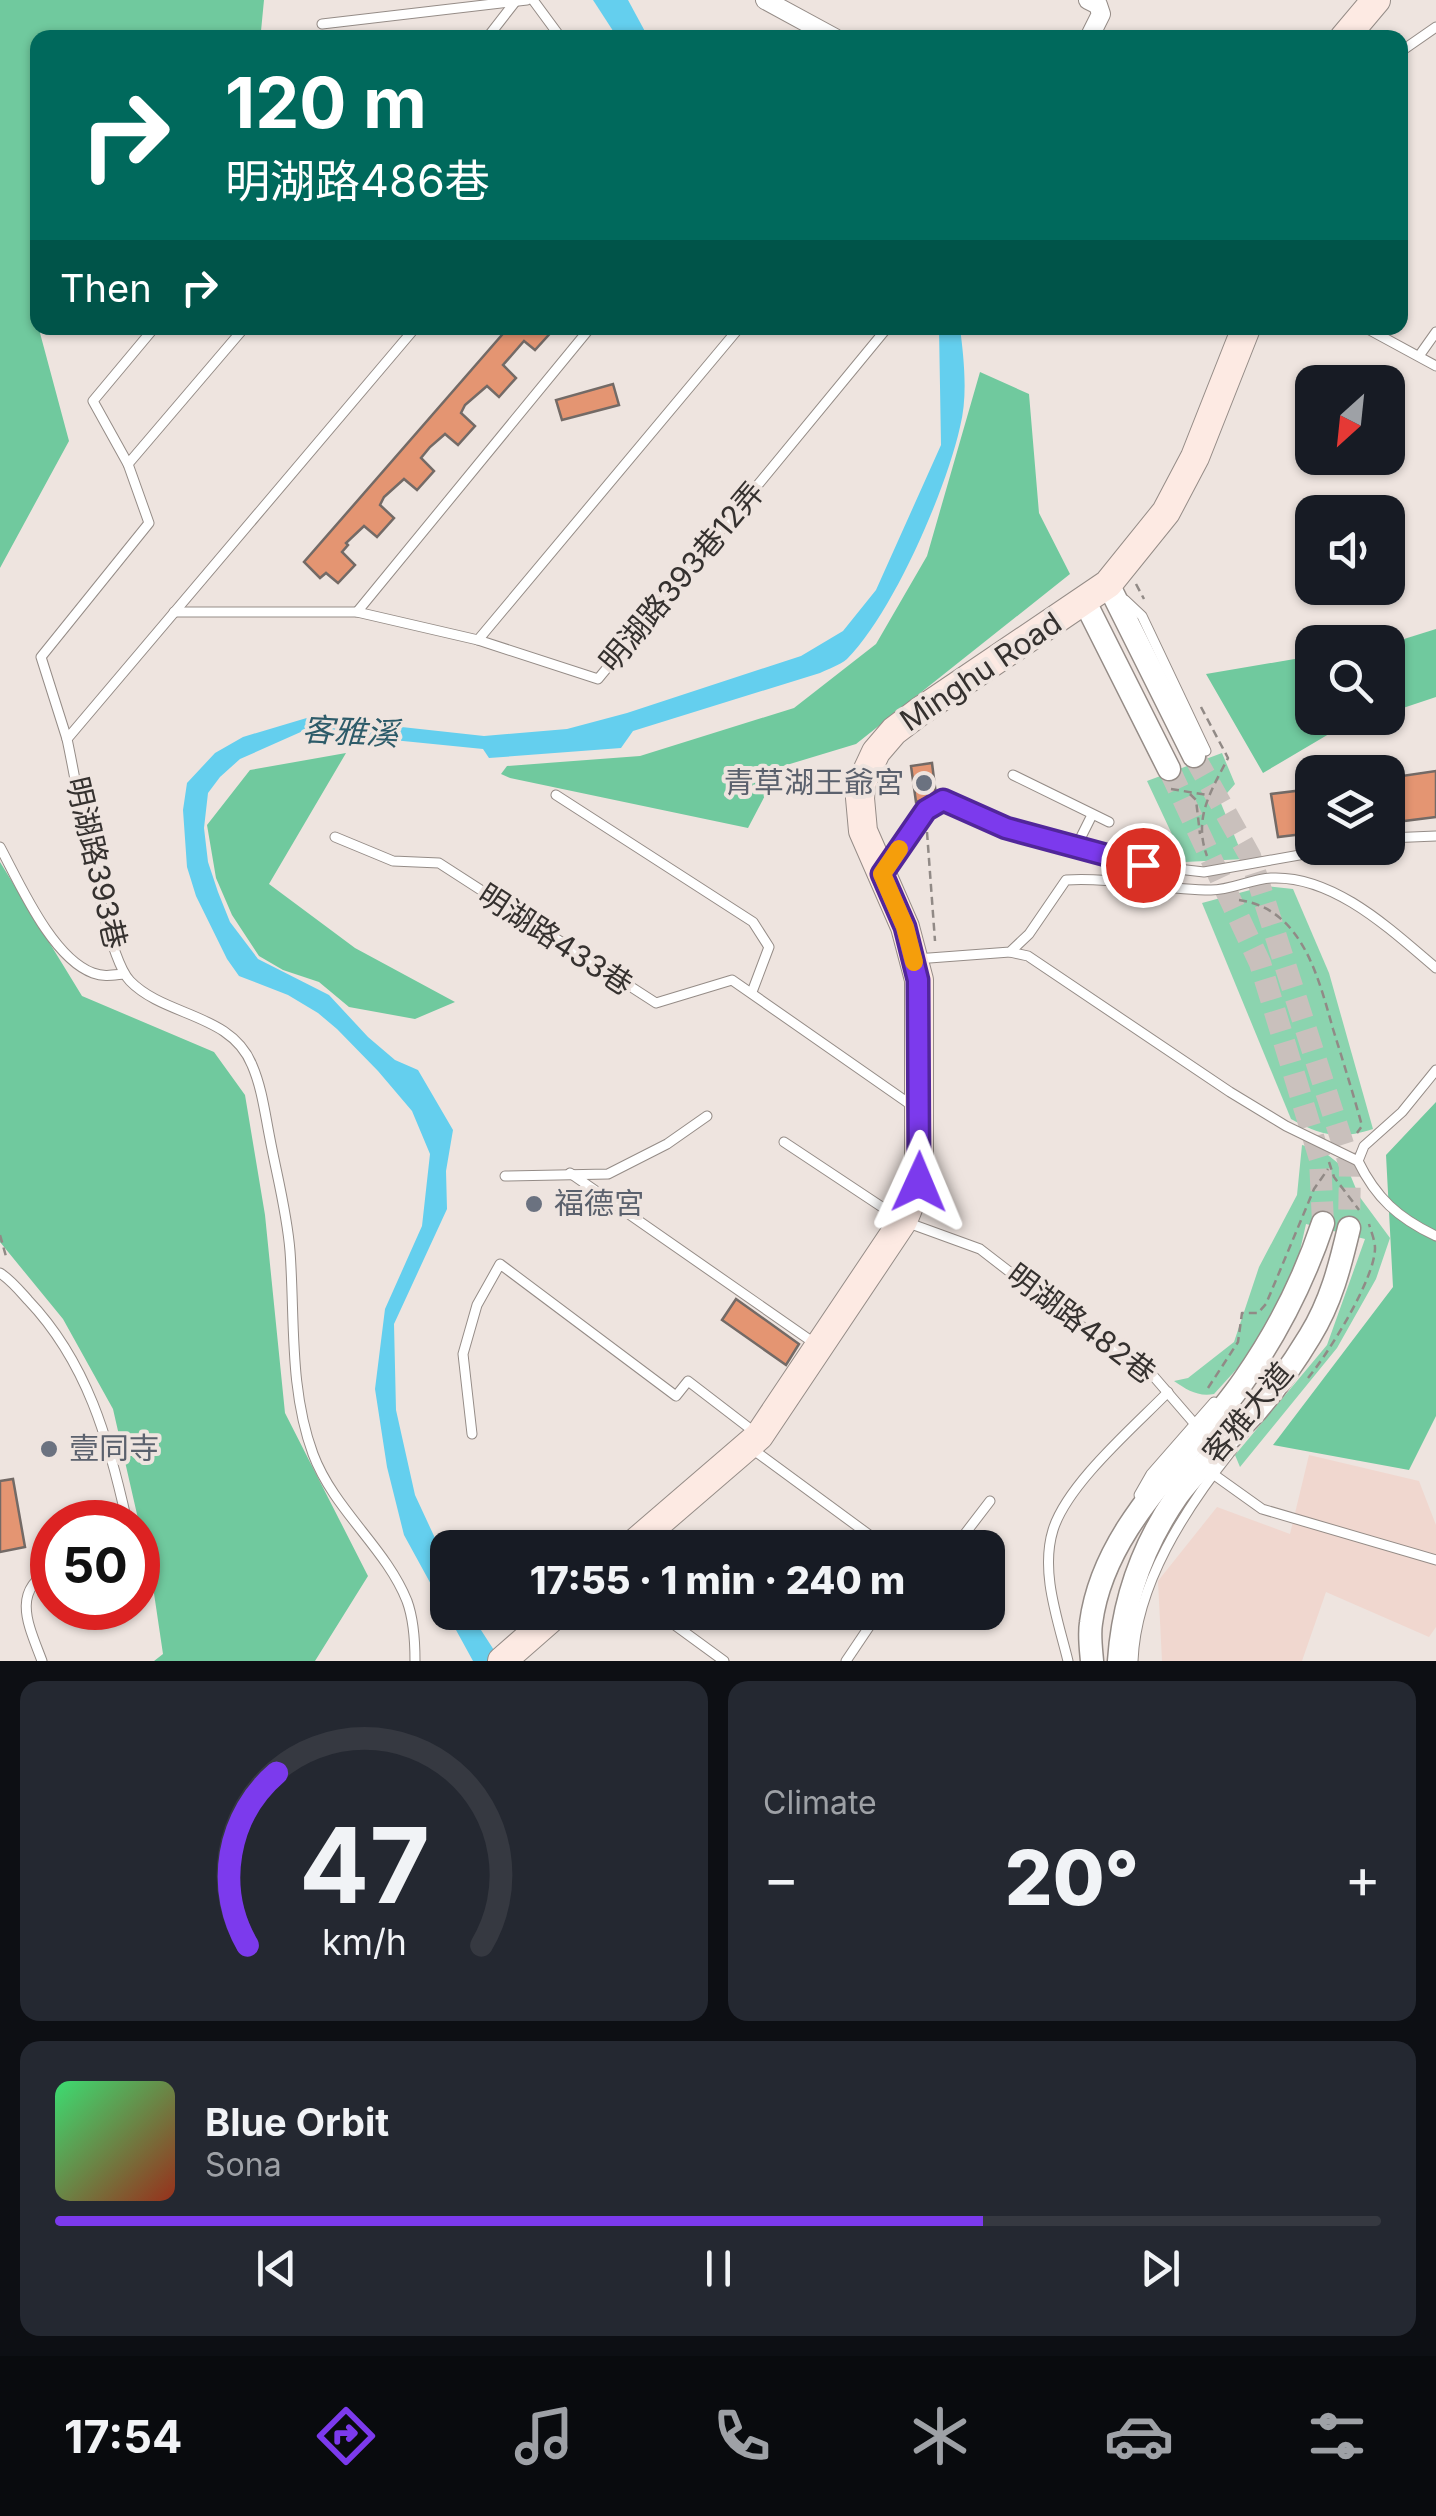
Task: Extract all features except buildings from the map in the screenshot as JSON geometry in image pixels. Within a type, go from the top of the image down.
[{"type":"main road","points":[[1351,30],[1376,0]]},
{"type":"main road","name":"Minghu Road","points":[[659,1530],[754,1441],[903,1221],[919,1182],[918,980],[905,927],[863,831],[860,808],[862,782],[876,752],[918,712],[1108,584],[1166,512],[1195,457],[1243,335]]},
{"type":"main road","points":[[502,1661],[539,1630]]},
{"type":"street","points":[[765,0],[820,30]]},
{"type":"street","points":[[1088,0],[1098,5],[1101,14],[1094,30]]},
{"type":"street","points":[[1108,584],[1200,754]]},
{"type":"street","points":[[1085,602],[1167,776]]},
{"type":"street","name":"客雅大道","points":[[1092,1661],[1091,1624],[1100,1578],[1162,1479],[1199,1428],[1243,1382],[1284,1320],[1306,1272],[1318,1221]]},
{"type":"street","name":"客雅大道","points":[[1119,1661],[1122,1628],[1177,1496],[1211,1466],[1310,1336],[1336,1285],[1354,1229]]},
{"type":"lane","points":[[322,24],[530,0],[554,30]]},
{"type":"lane","points":[[493,30],[514,2]]},
{"type":"lane","points":[[1408,46],[1436,27]]},
{"type":"lane","points":[[1419,356],[1436,332]]},
{"type":"lane","points":[[67,739],[40,657],[149,523],[128,464],[94,401],[148,335]]},
{"type":"lane","points":[[128,464],[238,335]]},
{"type":"lane","name":"明湖路393巷","points":[[409,335],[67,739],[110,937],[124,974],[147,994],[225,1030],[246,1050],[252,1064],[263,1098],[285,1217],[294,1358],[312,1450],[323,1477],[401,1589],[412,1617],[415,1661]]},
{"type":"lane","points":[[357,612],[584,335]]},
{"type":"lane","points":[[478,640],[734,335]]},
{"type":"lane","name":"明湖路393巷12弄","points":[[174,612],[357,612],[478,640],[598,679],[881,335]]},
{"type":"lane","points":[[1379,335],[1436,366]]},
{"type":"lane","points":[[1013,775],[1109,822]]},
{"type":"lane","points":[[556,795],[753,922],[769,948],[752,992]]},
{"type":"lane","points":[[882,874],[926,810],[943,800],[1006,828],[1143,865],[1204,872],[1295,856]]},
{"type":"lane","points":[[1076,847],[1092,815]]},
{"type":"lane","points":[[1405,837],[1436,836]]},
{"type":"lane","name":"明湖路433巷","points":[[335,837],[393,861],[439,863],[656,1003],[732,980],[920,1111]]},
{"type":"lane","points":[[0,847],[63,953],[94,974],[124,974]]},
{"type":"lane","points":[[1010,952],[1029,934],[1066,880],[1094,878],[1215,890],[1269,878],[1294,879],[1342,896],[1436,968]]},
{"type":"lane","points":[[913,959],[1010,952],[1028,956],[1258,1109],[1358,1161],[1372,1190],[1399,1214],[1436,1236]]},
{"type":"lane","points":[[1358,1161],[1364,1146],[1402,1112],[1436,1070]]},
{"type":"lane","points":[[504,1176],[608,1174],[667,1144],[707,1116]]},
{"type":"lane","name":"明湖路482巷","points":[[784,1142],[903,1221],[980,1249],[1072,1320],[1149,1371],[1199,1428],[1211,1466]]},
{"type":"lane","points":[[570,1172],[820,1346]]},
{"type":"lane","points":[[472,1434],[463,1354],[477,1305],[500,1264],[676,1396],[688,1382],[754,1441],[865,1530]]},
{"type":"lane","points":[[3,1275],[50,1322],[82,1372],[103,1428],[122,1500]]},
{"type":"lane","points":[[1068,1661],[1050,1587],[1053,1528],[1094,1468],[1168,1392]]},
{"type":"lane","points":[[1211,1466],[1262,1509],[1436,1560]]},
{"type":"lane","points":[[968,1530],[990,1501]]},
{"type":"lane","points":[[1082,1661],[1100,1578]]},
{"type":"lane","points":[[1133,1661],[1140,1589]]},
{"type":"lane","points":[[30,1593],[26,1601],[30,1629]]},
{"type":"lane","points":[[30,1630],[42,1661]]},
{"type":"lane","points":[[682,1630],[724,1661]]},
{"type":"lane","points":[[846,1661],[868,1630]]},
{"type":"path","points":[[1202,708],[1228,758]]},
{"type":"path","points":[[1167,776],[1196,800],[1201,840]]},
{"type":"path","points":[[1190,794],[1207,795]]},
{"type":"path","points":[[926,810],[935,940]]},
{"type":"path","points":[[1186,1412],[1204,1393],[1238,1342],[1242,1313],[1258,1313],[1266,1304],[1314,1189],[1328,1168]]},
{"type":"path","points":[[0,1235],[7,1258],[3,1275]]},
{"type":"shaded area","points":[[1309,1455],[1419,1481],[1436,1525],[1436,1627],[1429,1637],[1326,1592],[1302,1661],[1162,1661],[1158,1581],[1217,1507],[1290,1534]]},
{"type":"green space","points":[[0,0],[264,0],[261,30],[30,30],[30,335],[41,335],[69,441],[0,568]]},
{"type":"green space","points":[[980,372],[1029,394],[1039,513],[1070,574],[856,744],[780,767],[748,828],[501,774],[507,766],[640,756],[794,708],[876,644],[927,556]]},
{"type":"green space","points":[[1436,629],[1436,697],[1405,707],[1405,639]]},
{"type":"green space","points":[[1295,659],[1295,735],[1327,735],[1263,773],[1206,674]]},
{"type":"green space","points":[[346,753],[269,884],[355,948],[455,1002],[415,1019],[349,1007],[319,982],[283,970],[259,956],[232,915],[216,878],[207,825],[250,770]]},
{"type":"green space","points":[[1222,753],[1235,784],[1220,801],[1244,859],[1185,862],[1147,781]]},
{"type":"green space","points":[[0,862],[82,996],[214,1052],[245,1095],[265,1215],[285,1413],[368,1576],[315,1661],[154,1661],[163,1654],[159,1630],[160,1500],[134,1500],[113,1409],[63,1319],[0,1242]]},
{"type":"green space","points":[[1265,886],[1293,889],[1329,973],[1373,1129],[1330,1134],[1291,1119],[1202,903]]},
{"type":"green space","points":[[1436,1102],[1436,1416],[1409,1470],[1273,1445],[1393,1287],[1386,1155]]},
{"type":"green space","points":[[1302,1145],[1323,1151],[1349,1172],[1359,1196],[1390,1238],[1376,1279],[1337,1348],[1240,1467],[1235,1455],[1327,1345],[1365,1239],[1306,1224],[1292,1286],[1253,1351],[1214,1394],[1193,1392],[1174,1381],[1188,1378],[1234,1342],[1259,1267],[1297,1195]]},
{"type":"water","points":[[593,0],[628,0],[644,30],[612,30]]},
{"type":"water","name":"客雅溪","points":[[939,335],[961,335],[964,403],[943,483],[899,582],[864,638],[844,661],[820,673],[633,731],[621,748],[489,758],[483,749],[303,731],[240,759],[208,793],[204,828],[208,862],[230,922],[258,959],[329,995],[395,1060],[418,1070],[453,1130],[446,1171],[447,1209],[394,1324],[396,1410],[415,1495],[431,1530],[430,1582],[404,1535],[387,1467],[375,1389],[385,1309],[422,1226],[430,1154],[412,1111],[337,1029],[288,995],[239,976],[227,959],[196,896],[187,867],[183,810],[187,783],[215,753],[243,737],[310,717],[484,736],[567,729],[627,713],[801,656],[843,631],[876,590],[941,445]]},
{"type":"water","name":"客雅溪","points":[[456,1630],[481,1630],[501,1661],[473,1661]]},
{"type":"tunnel","points":[[1194,756],[1250,856],[1350,1166],[1349,1228]]},
{"type":"tunnel","points":[[1169,769],[1260,963],[1320,1159],[1323,1223]]},
{"type":"slow traffic","points":[[899,849],[882,874],[905,927],[914,962]]},
{"type":"place","name":"青草湖王爺宮","points":[[924,783]]},
{"type":"place","name":"福德宮","points":[[534,1204]]},
{"type":"place","name":"壹同寺","points":[[49,1449]]},
{"type":"route","points":[[919,1182],[918,980],[905,927],[882,874],[926,810],[943,800],[1006,828],[1143,865]]}]
